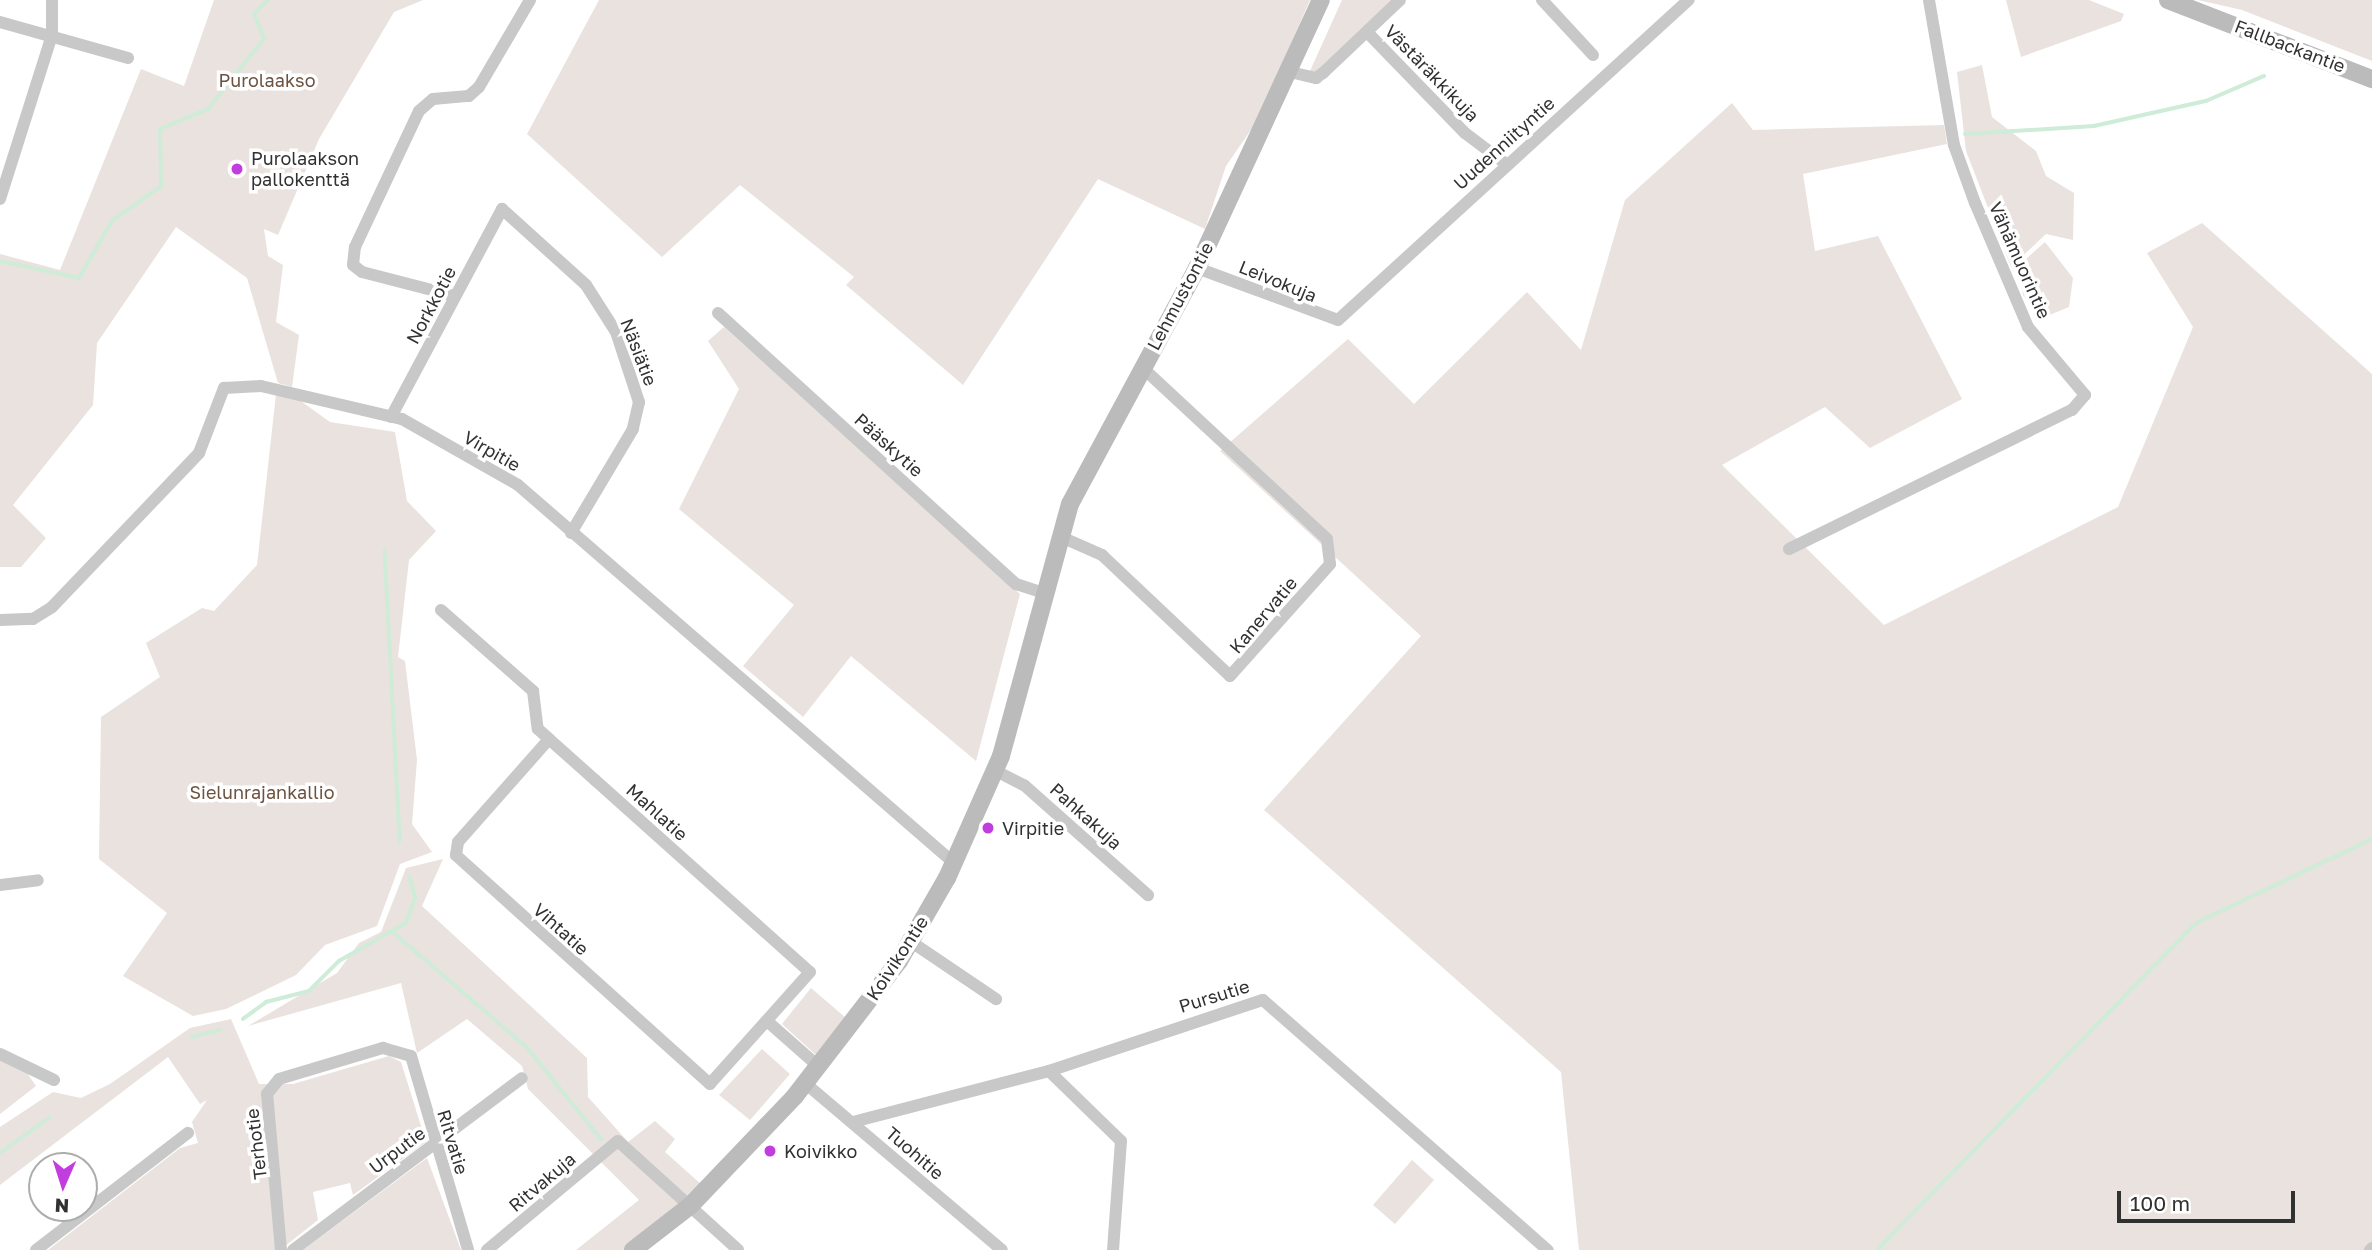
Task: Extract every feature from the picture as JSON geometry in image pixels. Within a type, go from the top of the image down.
[{"type":"main road","name":"Lehmustontie","points":[[1043,593],[1059,536],[1099,443],[1197,268],[1321,0]]},
{"type":"main road","name":"Fallbackantie","points":[[2168,0],[2196,5],[2372,79]]},
{"type":"main road","name":"Koivikontie","points":[[633,1250],[690,1206],[805,1083],[910,941],[954,863],[996,771],[1043,593]]},
{"type":"street","points":[[0,199],[52,36],[52,0]]},
{"type":"street","points":[[455,296],[362,272],[352,265],[355,247],[419,111],[433,99],[469,96],[479,87],[530,0]]},
{"type":"street","points":[[1290,72],[1316,78],[1400,0]]},
{"type":"street","points":[[1542,0],[1592,55]]},
{"type":"street","name":"Uudenniityntie","points":[[1345,314],[1506,164],[1689,0]]},
{"type":"street","name":"Vähämuorintie","points":[[1789,549],[2072,410],[2085,396],[2028,327],[1975,202],[1954,145],[1929,0]]},
{"type":"street","points":[[0,22],[128,58]]},
{"type":"street","name":"Västäräkkikuja","points":[[1367,32],[1465,133],[1506,164]]},
{"type":"street","name":"Norkkotie","points":[[391,417],[502,209]]},
{"type":"street","name":"Näsiätie","points":[[502,209],[586,285],[617,332],[639,402],[633,429],[571,533]]},
{"type":"street","name":"Leivokuja","points":[[1197,268],[1324,319],[1345,314]]},
{"type":"street","name":"Pääskytie","points":[[718,313],[1016,584],[1043,593]]},
{"type":"street","name":"Kanervatie","points":[[1059,536],[1102,555],[1230,676],[1330,564],[1331,550],[1142,367]]},
{"type":"street","name":"Virpitie","points":[[0,620],[33,619],[52,607],[199,453],[224,388],[274,388],[391,417],[518,485],[954,863]]},
{"type":"street","name":"Mahlatie","points":[[441,610],[533,691],[538,729],[814,975],[754,1035]]},
{"type":"street","name":"Vihtatie","points":[[549,739],[458,842],[458,860],[710,1084],[754,1035]]},
{"type":"street","name":"Pahkakuja","points":[[996,771],[1024,785],[1148,895]]},
{"type":"street","points":[[0,884],[38,880]]},
{"type":"street","points":[[910,941],[996,999]]},
{"type":"street","name":"Pursutie","points":[[853,1122],[1049,1071],[1263,1000],[1548,1250]]},
{"type":"street","points":[[767,1021],[818,1066]]},
{"type":"street","name":"Ritvatie","points":[[399,1048],[411,1056],[468,1250]]},
{"type":"street","name":"Terhotie","points":[[281,1250],[267,1094],[279,1079],[399,1048]]},
{"type":"street","points":[[0,1055],[54,1080]]},
{"type":"street","points":[[1049,1071],[1121,1141],[1113,1250]]},
{"type":"street","name":"Urputie","points":[[293,1250],[522,1078]]},
{"type":"street","name":"Tuohitie","points":[[805,1083],[1002,1250]]},
{"type":"street","points":[[36,1250],[188,1133]]},
{"type":"street","name":"Ritvakuja","points":[[487,1250],[618,1141],[690,1206]]},
{"type":"street","points":[[690,1206],[738,1250]]},
{"type":"green space","name":"Purolaakso","points":[[214,0],[423,0],[394,12],[319,139],[278,235],[264,229],[268,256],[283,265],[276,322],[299,335],[292,387],[278,383],[247,278],[176,227],[97,343],[93,405],[13,505],[46,538],[21,567],[0,567],[0,254],[60,270],[141,69],[184,86]]},
{"type":"green space","points":[[599,0],[1310,0],[1257,121],[1226,166],[1205,229],[1098,179],[963,385],[846,285],[854,277],[740,185],[662,257],[527,134]]},
{"type":"green space","points":[[1342,0],[1392,0],[1318,72],[1310,71]]},
{"type":"green space","points":[[2006,0],[2089,0],[2124,14],[2121,21],[2021,57]]},
{"type":"green space","points":[[2198,0],[2372,0],[2372,61],[2242,10]]},
{"type":"green space","points":[[1982,65],[1992,117],[2036,151],[2046,176],[2074,193],[2073,240],[2046,234],[2011,267],[1966,151],[1957,72]]},
{"type":"green space","points":[[1732,103],[1753,130],[1944,125],[1947,144],[1803,174],[1815,251],[1878,236],[1962,399],[1870,448],[1825,407],[1722,465],[1884,625],[2118,507],[2193,327],[2147,253],[2202,223],[2372,374],[2372,1250],[1579,1250],[1561,1072],[1264,810],[1421,636],[1220,451],[1348,339],[1414,404],[1527,292],[1581,350],[1625,200]]},
{"type":"green space","points":[[2045,242],[2073,278],[2069,307],[2042,318],[2023,295],[2018,266]]},
{"type":"green space","points":[[724,327],[1020,594],[976,761],[851,656],[803,717],[743,666],[794,605],[679,509],[739,389],[708,341]]},
{"type":"green space","name":"Sielunrajankallio","points":[[276,394],[298,399],[330,422],[395,432],[407,501],[436,531],[409,560],[398,657],[405,661],[417,760],[412,824],[432,852],[400,864],[377,926],[325,945],[296,975],[226,1009],[193,1016],[123,976],[167,913],[99,859],[101,717],[160,677],[146,643],[202,608],[214,611],[257,565]]},
{"type":"green space","points":[[443,859],[422,906],[587,1058],[588,1097],[628,1142],[655,1121],[675,1139],[665,1152],[702,1185],[623,1250],[576,1250],[639,1200],[528,1089],[522,1066],[467,1019],[417,1053],[401,983],[248,1026],[337,973],[359,943],[381,932],[406,868]]},
{"type":"green space","points":[[811,988],[846,1018],[816,1055],[782,1024]]},
{"type":"green space","points":[[231,1019],[259,1084],[293,1084],[389,1056],[401,1062],[426,1142],[353,1195],[350,1183],[313,1192],[318,1220],[280,1250],[48,1250],[84,1222],[98,1222],[98,1211],[180,1148],[198,1143],[192,1122],[207,1100],[200,1104],[168,1057],[43,1152],[28,1152],[28,1164],[0,1185],[0,1127],[53,1092],[81,1098],[110,1084],[190,1028]]},
{"type":"green space","points":[[762,1049],[790,1074],[750,1120],[719,1095]]},
{"type":"green space","points":[[0,1059],[25,1070],[36,1086],[0,1114]]},
{"type":"green space","points":[[427,1158],[461,1250],[303,1250]]},
{"type":"green space","points":[[1412,1160],[1434,1180],[1395,1224],[1373,1205]]},
{"type":"waterway","points":[[0,261],[79,278],[112,221],[161,186],[160,129],[208,109],[264,39],[254,14],[268,0]]},
{"type":"waterway","points":[[1965,134],[2094,126],[2206,101],[2264,76]]},
{"type":"waterway","points":[[385,551],[400,841]]},
{"type":"waterway","points":[[1877,1250],[2196,923],[2372,839]]},
{"type":"waterway","points":[[243,1019],[266,1002],[309,991],[339,961],[406,923],[415,898],[410,878]]},
{"type":"waterway","points":[[392,931],[527,1047],[602,1140]]},
{"type":"waterway","points":[[192,1037],[220,1030]]},
{"type":"waterway","points":[[0,1153],[49,1118]]},
{"type":"place","name":"Purolaakson pallokenttä","points":[[237,169]]},
{"type":"place","name":"Virpitie","points":[[988,828]]},
{"type":"place","name":"Koivikko","points":[[770,1151]]}]
